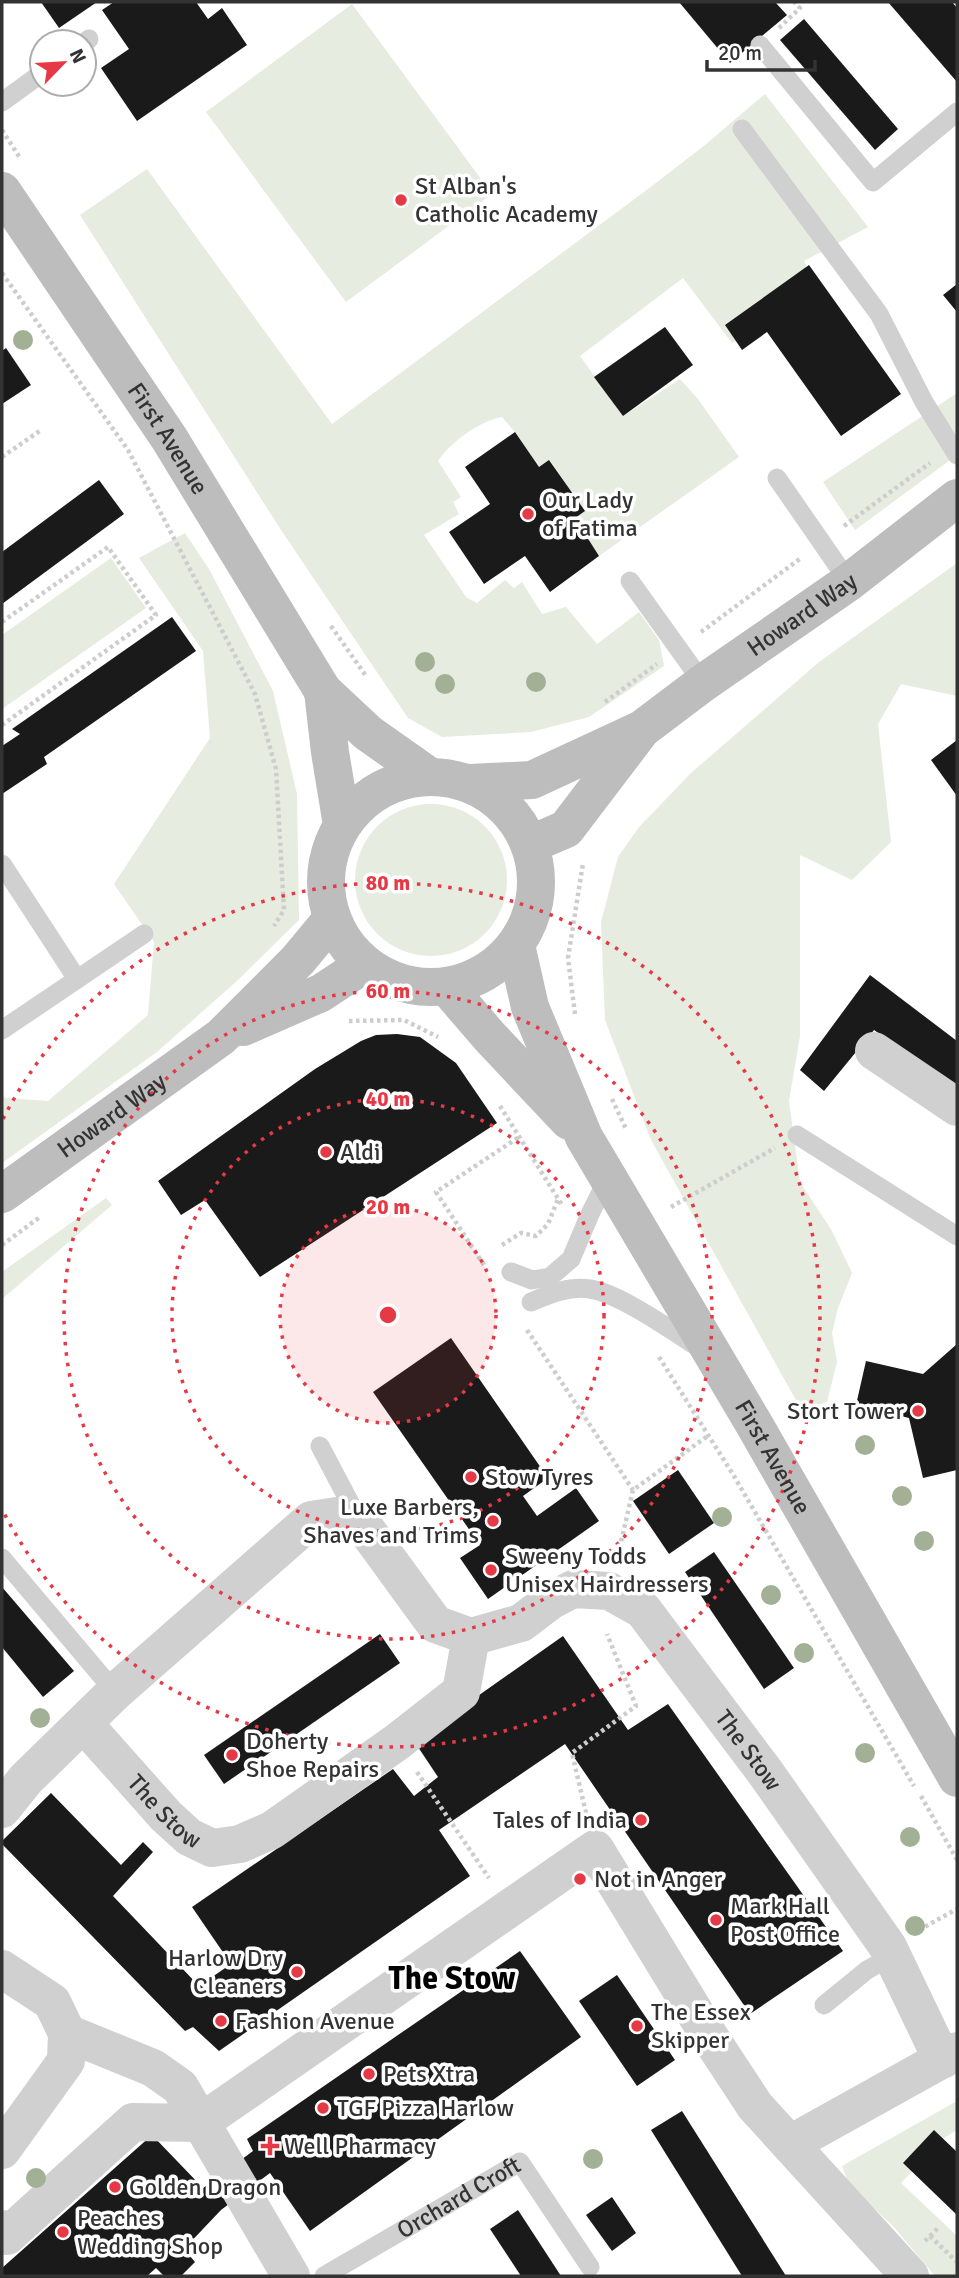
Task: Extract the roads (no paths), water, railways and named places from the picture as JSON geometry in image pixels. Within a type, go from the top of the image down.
[{"type":"street","name":"First Avenue","points":[[2,191],[169,438],[323,691],[368,733],[429,776]]},
{"type":"street","name":"Howard Way","points":[[470,783],[531,779],[642,729],[703,683],[849,582],[957,498]]},
{"type":"street","name":"First Avenue","points":[[323,691],[342,825]]},
{"type":"street","name":"Howard Way","points":[[531,844],[566,829],[642,729]]},
{"type":"street","points":[[429,776],[450,777],[470,783],[495,797],[516,818],[531,844],[537,879],[533,914],[516,945],[497,965],[473,979],[447,987],[418,987],[390,979],[365,964],[346,944],[332,919],[326,887],[329,855],[342,825],[365,799],[395,782],[429,776]]},
{"type":"street","name":"Howard Way","points":[[2,1194],[222,1037],[298,960],[332,919]]},
{"type":"street","name":"First Avenue","points":[[516,945],[530,1007],[584,1138],[957,1778]]},
{"type":"street","name":"Howard Way","points":[[222,1037],[321,993],[365,964]]},
{"type":"street","name":"First Avenue","points":[[447,987],[584,1138]]},
{"type":"street","points":[[874,1051],[957,1107]]},
{"type":"street","points":[[2,1808],[26,1779],[115,1692],[311,1520],[337,1516],[360,1521],[435,1625],[471,1637]]},
{"type":"street","name":"The Stow","points":[[84,1724],[189,1838],[212,1849],[240,1844],[272,1830],[397,1742],[461,1692],[471,1637],[521,1623],[550,1601],[573,1589],[609,1591],[643,1610],[765,1772],[888,1947],[934,2043],[951,2055]]},
{"type":"street","points":[[2,2229],[7,2236],[133,2122],[200,2123],[595,1849],[755,2106],[900,2273]]},
{"type":"street","points":[[2,1969],[52,2002],[66,2033],[66,2061],[2,2150]]},
{"type":"street","points":[[66,2033],[153,2068],[180,2088],[291,2276]]},
{"type":"street","points":[[790,2144],[951,2055]]},
{"type":"lane","points":[[760,45],[873,182],[957,112]]},
{"type":"lane","points":[[2,102],[28,83]]},
{"type":"lane","points":[[742,129],[879,314],[924,402],[955,451]]},
{"type":"lane","points":[[777,478],[849,582]]},
{"type":"lane","points":[[630,581],[703,683]]},
{"type":"lane","points":[[2,864],[77,979]]},
{"type":"lane","points":[[2,1030],[144,934]]},
{"type":"lane","points":[[797,1135],[957,1236]]},
{"type":"lane","points":[[511,1272],[531,1280],[550,1277],[571,1258],[608,1178]]},
{"type":"lane","points":[[531,1302],[557,1291],[589,1289],[622,1299],[714,1357]]},
{"type":"lane","points":[[320,1446],[360,1521]]},
{"type":"lane","points":[[2,1558],[115,1692]]},
{"type":"lane","points":[[824,2005],[867,1970],[892,1956]]},
{"type":"lane","name":"Orchard Croft","points":[[324,2276],[520,2162],[590,2267]]},
{"type":"place","name":"St Alban's Catholic Academy","points":[[401,200]]},
{"type":"place","name":"Our Lady of Fatima","points":[[528,514]]},
{"type":"place","name":"Aldi","points":[[326,1152]]},
{"type":"place","name":"Stort Tower","points":[[918,1411]]},
{"type":"place","name":"Stow Tyres","points":[[471,1477]]},
{"type":"place","name":"Luxe Barbers, Shaves and Trims","points":[[493,1521]]},
{"type":"place","name":"Sweeny Todds Unisex Hairdressers","points":[[491,1570]]},
{"type":"place","name":"Doherty Shoe Repairs","points":[[232,1755]]},
{"type":"place","name":"Tales of India","points":[[641,1820]]},
{"type":"place","name":"Not in Anger","points":[[580,1879]]},
{"type":"place","name":"Mark Hall Post Office","points":[[716,1920]]},
{"type":"place","name":"Harlow Dry Cleaners","points":[[297,1972]]},
{"type":"place","name":"Fashion Avenue","points":[[221,2021]]},
{"type":"place","name":"The Essex Skipper","points":[[637,2026]]},
{"type":"place","name":"Pets Xtra","points":[[369,2074]]},
{"type":"place","name":"TGF Pizza Harlow","points":[[323,2108]]},
{"type":"place","name":"Well Pharmacy","points":[[270,2146]]},
{"type":"place","name":"Golden Dragon","points":[[115,2187]]},
{"type":"place","name":"Peaches Wedding Shop","points":[[63,2232]]},
{"type":"district","name":"The Stow","points":[[452,1978]]}]
